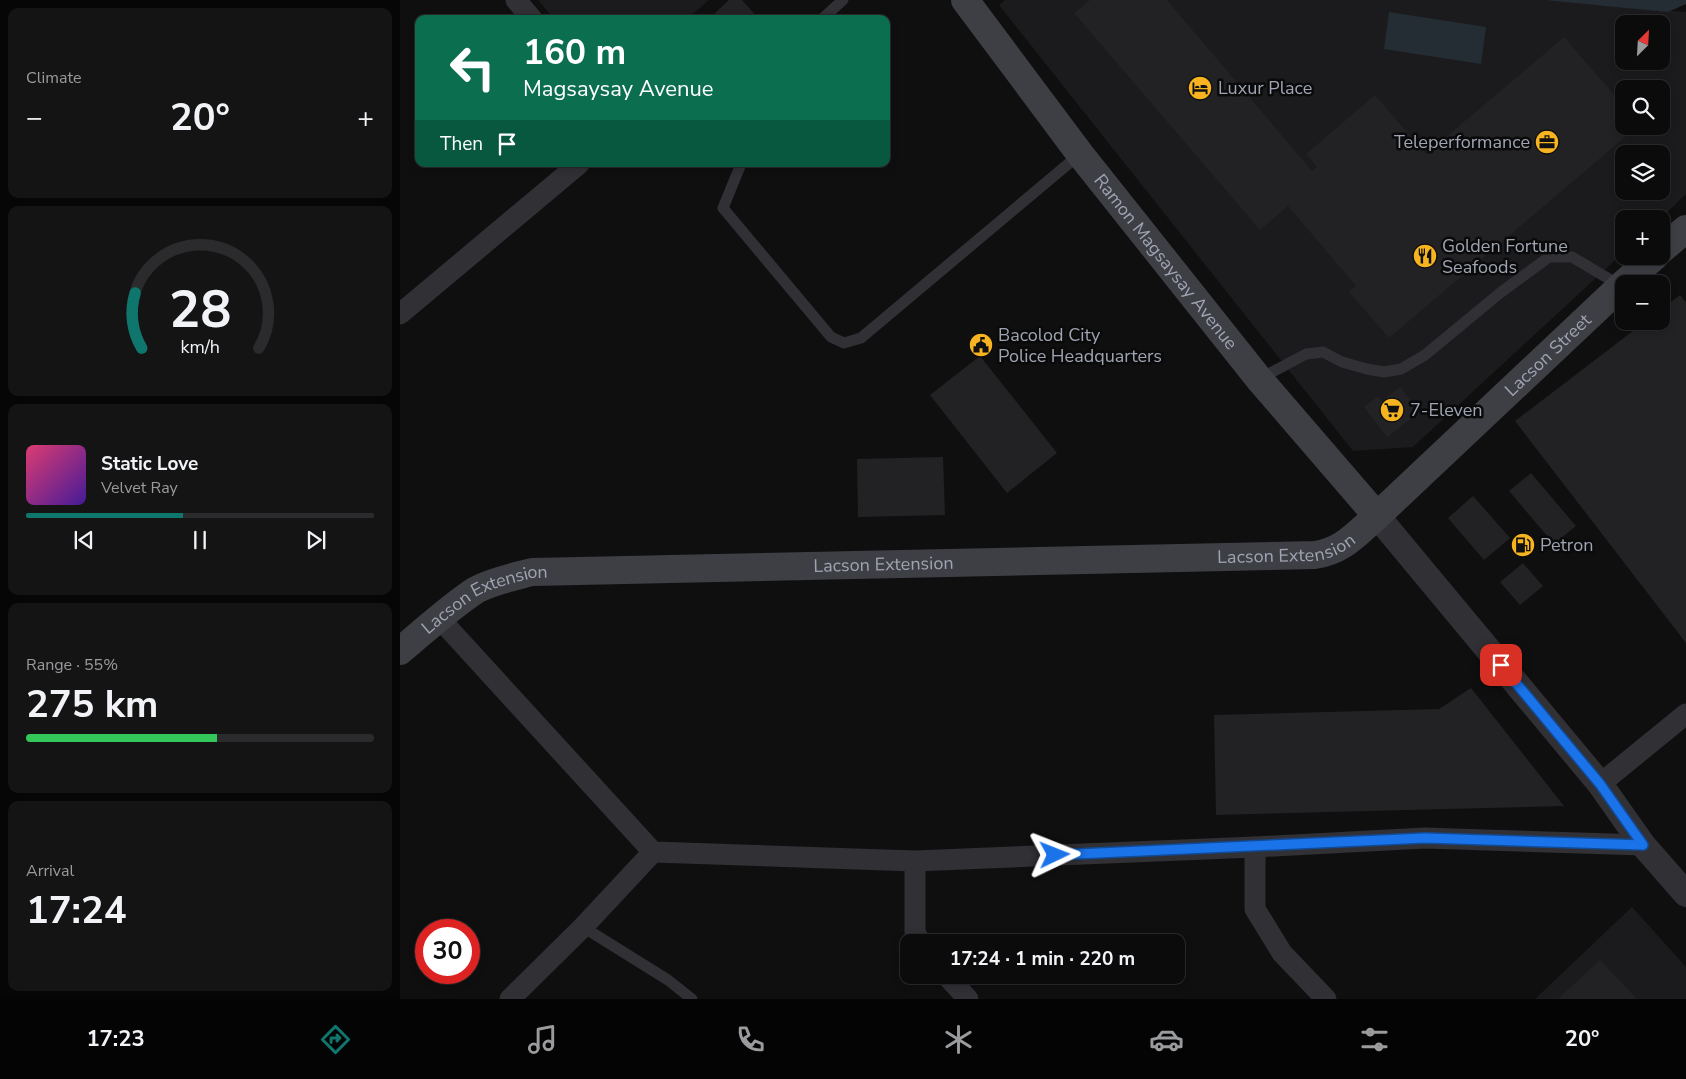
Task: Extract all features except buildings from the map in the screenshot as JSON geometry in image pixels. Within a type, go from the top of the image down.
[{"type":"main road","name":"Ramon Magsaysay Avenue","points":[[968,1],[1080,154],[1258,379],[1377,516]]},
{"type":"main road","points":[[1670,242],[1686,229]]},
{"type":"main road","name":"Lacson Street","points":[[1633,275],[1645,265]]},
{"type":"main road","name":"Lacson Street","points":[[1377,516],[1615,292]]},
{"type":"main road","name":"Lacson Extension","points":[[400,651],[439,618],[477,590],[504,579],[532,572],[1315,555],[1328,553],[1340,548],[1377,516]]},
{"type":"street","points":[[516,0],[529,15]]},
{"type":"street","points":[[400,314],[575,167]]},
{"type":"street","points":[[1377,516],[1600,784],[1643,845],[1686,894]]},
{"type":"street","points":[[439,618],[653,852],[915,861],[1425,838],[1643,845]]},
{"type":"street","points":[[1600,784],[1686,714]]},
{"type":"street","points":[[1255,847],[1255,909],[1282,953],[1326,999]]},
{"type":"street","points":[[510,999],[583,927],[653,852]]},
{"type":"street","points":[[915,861],[917,934]]},
{"type":"street","points":[[954,984],[968,999]]},
{"type":"lane","points":[[826,15],[842,0]]},
{"type":"lane","points":[[740,167],[723,208],[830,336],[844,343],[861,338],[1080,154]]},
{"type":"lane","points":[[1258,379],[1306,354],[1323,352],[1342,362],[1367,369],[1384,372],[1401,369],[1425,355],[1500,293],[1549,257],[1572,257],[1615,282]]},
{"type":"lane","points":[[583,927],[668,980],[692,999]]},
{"type":"shaded area","points":[[538,0],[709,0],[692,15],[551,15]]},
{"type":"shaded area","points":[[1005,0],[1544,0],[1686,12],[1686,194],[1669,210],[1615,210],[1615,260],[1413,447],[1353,451],[999,5]]},
{"type":"shaded area","points":[[1544,0],[1686,0],[1686,4],[1668,12]]},
{"type":"shaded area","points":[[1389,12],[1486,27],[1481,64],[1384,49]]},
{"type":"shaded area","points":[[1632,907],[1686,967],[1686,999],[1535,999]]},
{"type":"place","name":"Luxur Place","points":[[1200,88]]},
{"type":"place","name":"Teleperformance","points":[[1547,142]]},
{"type":"place","name":"Golden Fortune Seafoods","points":[[1425,256]]},
{"type":"place","name":"Bacolod City Police Headquarters","points":[[981,345]]},
{"type":"place","name":"7-Eleven","points":[[1392,410]]},
{"type":"place","name":"Petron","points":[[1523,545]]},
{"type":"route","points":[[1055,855],[1425,838],[1643,845],[1600,784],[1501,665]]}]
